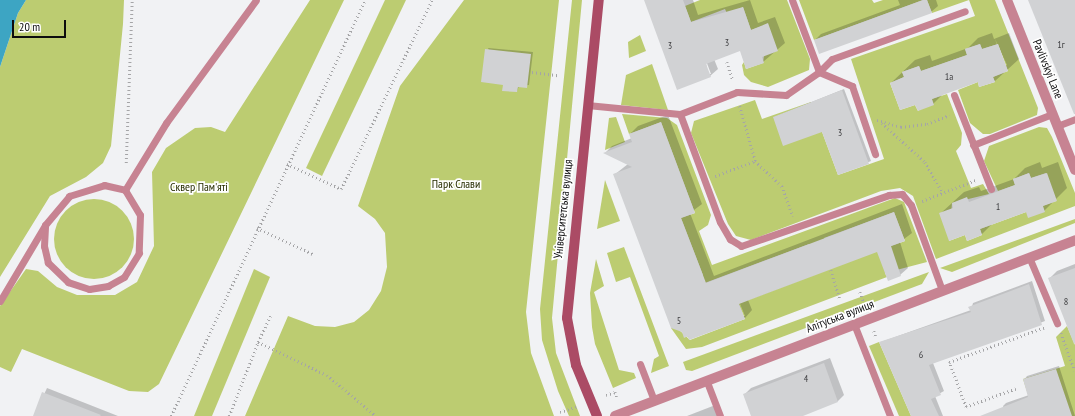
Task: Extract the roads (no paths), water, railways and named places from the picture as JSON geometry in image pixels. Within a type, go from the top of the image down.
[{"type":"street","name":"Університетська вулиця","points":[[596,416],[576,365],[567,318],[586,105],[599,0]]},
{"type":"street","name":"Pavlivskyi Lane","points":[[1007,0],[1075,170]]},
{"type":"street","name":"Алітуська вулиця","points":[[615,416],[1075,240]]},
{"type":"lane","points":[[125,190],[166,124],[256,0]]},
{"type":"lane","points":[[792,0],[819,72],[852,86],[876,154]]},
{"type":"lane","points":[[586,105],[680,114],[737,92],[786,95],[819,72],[832,59],[965,11]]},
{"type":"lane","points":[[954,95],[991,189]]},
{"type":"lane","points":[[680,114],[720,222],[736,244],[753,244],[889,195],[902,194],[911,205],[942,290]]},
{"type":"lane","points":[[974,145],[1052,114]]},
{"type":"lane","points":[[1057,126],[1075,119]]},
{"type":"lane","points":[[0,301],[45,225],[68,196],[104,185],[125,190],[140,215],[139,253],[124,276],[108,286],[78,286],[54,270],[45,250],[45,225]]},
{"type":"lane","points":[[1029,257],[1057,323]]},
{"type":"lane","points":[[854,324],[890,416]]},
{"type":"lane","points":[[640,364],[654,402]]},
{"type":"lane","points":[[707,382],[720,416]]},
{"type":"water","points":[[0,0],[26,0],[18,13],[0,67]]},
{"type":"park label","name":"Парк Слави","points":[[456,184]]},
{"type":"park label","name":"Сквер Пам'яті","points":[[199,187]]}]
